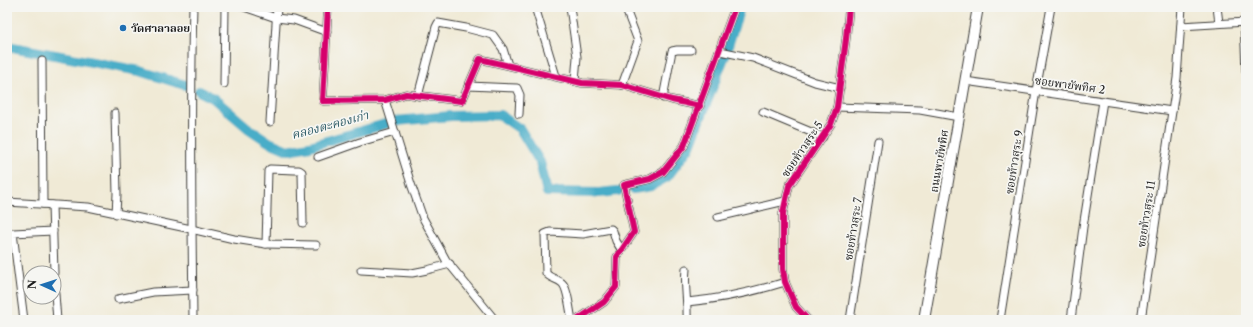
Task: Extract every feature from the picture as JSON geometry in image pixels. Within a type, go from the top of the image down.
[{"type":"street","points":[[193,7],[191,68],[191,229],[193,320]]},
{"type":"street","points":[[224,84],[225,7]]},
{"type":"street","points":[[244,7],[276,18],[294,20],[327,32]]},
{"type":"street","points":[[270,122],[277,7]]},
{"type":"street","points":[[328,7],[323,101],[386,100],[406,94],[462,101],[480,59],[575,81],[622,85],[664,98],[700,106]]},
{"type":"street","points":[[536,7],[556,76]]},
{"type":"street","points":[[570,7],[577,57],[575,81]]},
{"type":"street","points":[[622,85],[638,41],[625,7]]},
{"type":"street","points":[[577,320],[604,302],[616,287],[617,257],[634,232],[624,185],[650,179],[663,172],[684,146],[700,106],[735,7]]},
{"type":"street","name":"ซอยท้าวสุระ 5","points":[[808,320],[796,307],[785,282],[783,269],[783,213],[789,186],[831,124],[837,107],[849,7]]},
{"type":"street","name":"ถนนพายัพทิศ","points":[[924,320],[978,7]]},
{"type":"street","name":"ซอยท้าวสุระ 9","points":[[1000,320],[1036,91],[1051,7]]},
{"type":"street","name":"ซอยท้าวสุระ 11","points":[[1141,320],[1177,78],[1182,7]]},
{"type":"street","points":[[1218,7],[1218,23]]},
{"type":"street","points":[[1181,26],[1245,22],[1246,71]]},
{"type":"street","points":[[418,96],[438,23],[494,35],[505,54],[508,66]]},
{"type":"street","points":[[664,98],[672,51],[691,50]]},
{"type":"street","points":[[720,50],[753,58],[816,82],[840,88]]},
{"type":"street","points":[[42,61],[43,204]]},
{"type":"street","name":"ซอยพายัพทิศ 2","points":[[965,81],[1172,111]]},
{"type":"street","points":[[468,86],[517,88],[520,95],[519,114]]},
{"type":"street","points":[[386,100],[411,184],[423,218],[450,264],[495,320]]},
{"type":"street","points":[[1071,320],[1083,227],[1103,101]]},
{"type":"street","points":[[837,107],[920,110],[959,117]]},
{"type":"street","points":[[763,112],[823,137]]},
{"type":"street","points":[[115,113],[116,214]]},
{"type":"street","points":[[318,157],[360,142],[395,132]]},
{"type":"street","name":"ซอยท้าวสุระ 7","points":[[850,320],[878,141]]},
{"type":"street","points":[[266,244],[268,171],[270,169],[299,170],[302,172],[303,223]]},
{"type":"street","points":[[718,217],[785,201]]},
{"type":"street","points":[[7,202],[88,207],[234,239],[266,244],[316,245]]},
{"type":"street","points":[[52,205],[54,265]]},
{"type":"street","points":[[572,320],[564,286],[562,283],[550,278],[546,273],[544,234],[550,232],[583,234],[611,229],[613,230],[616,241],[621,249]]},
{"type":"street","points":[[24,320],[13,233],[53,230]]},
{"type":"street","points":[[361,270],[412,272],[430,270],[450,264]]},
{"type":"street","points":[[686,269],[687,320]]},
{"type":"street","points":[[687,302],[742,294],[785,282]]},
{"type":"street","points":[[118,299],[153,292],[193,290]]},
{"type":"street","points":[[56,305],[57,320]]},
{"type":"waterway","name":"คลองตะคองเก่า","points":[[727,49],[740,7]]},
{"type":"waterway","name":"คลองตะคองเก่า","points":[[7,46],[140,71],[185,85]]},
{"type":"waterway","name":"คลองตะคองเก่า","points":[[633,189],[651,186],[667,177],[689,148],[725,55]]},
{"type":"waterway","name":"คลองตะคองเก่า","points":[[199,91],[213,98],[248,128],[269,142],[288,150],[310,146],[389,123]]},
{"type":"waterway","name":"คลองตะคองเก่า","points":[[396,121],[451,116],[500,115],[520,129],[540,162],[547,192],[599,193],[618,191]]},
{"type":"cycle path","points":[[328,7],[323,101],[385,100],[406,94],[462,101],[480,59],[582,83],[622,85],[672,100],[700,106]]},
{"type":"cycle path","points":[[577,320],[604,302],[616,287],[617,257],[634,232],[624,185],[650,179],[663,172],[684,146],[735,7]]},
{"type":"cycle path","points":[[808,320],[796,307],[785,282],[783,269],[783,213],[789,186],[831,124],[837,107],[849,7]]},
{"type":"place","name":"วัดศาลาลอย","points":[[123,28]]}]
